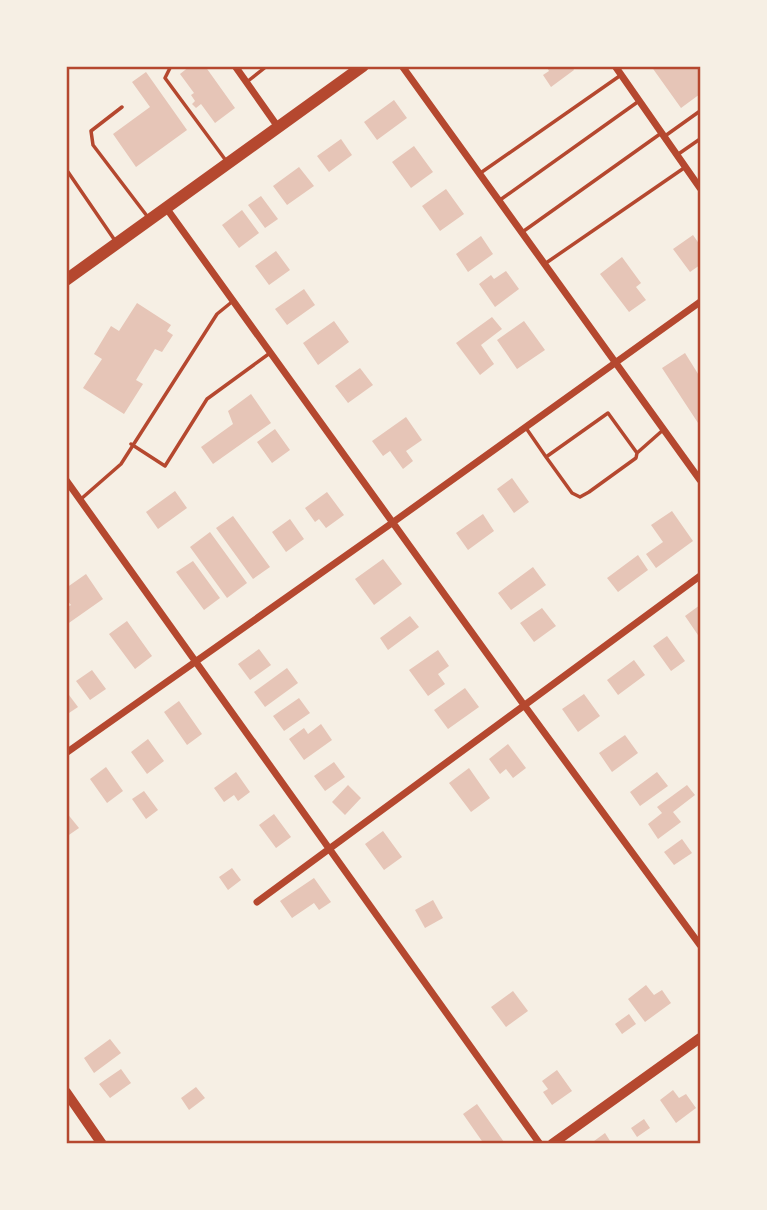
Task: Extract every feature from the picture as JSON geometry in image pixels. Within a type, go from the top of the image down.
[{"type":"main road","points":[[66,280],[359,68]]},
{"type":"street","points":[[235,66],[278,127]]},
{"type":"street","points":[[402,66],[701,480]]},
{"type":"street","points":[[615,66],[701,188]]},
{"type":"street","points":[[167,209],[524,705],[701,945]]},
{"type":"street","points":[[66,753],[701,302]]},
{"type":"street","points":[[66,480],[540,1143]]},
{"type":"street","points":[[257,902],[701,576]]},
{"type":"street","points":[[552,1143],[701,1038]]},
{"type":"street","points":[[66,1092],[102,1143]]},
{"type":"lane","points":[[171,66],[165,78],[228,164]]},
{"type":"lane","points":[[246,82],[267,66]]},
{"type":"lane","points":[[479,175],[621,75]]},
{"type":"lane","points":[[498,201],[639,101]]},
{"type":"lane","points":[[122,107],[91,131],[93,145],[151,221]]},
{"type":"lane","points":[[521,233],[701,111]]},
{"type":"lane","points":[[677,155],[701,139]]},
{"type":"lane","points":[[544,265],[686,167]]},
{"type":"lane","points":[[66,169],[117,244]]},
{"type":"lane","points":[[80,499],[121,464],[131,444],[217,314],[233,301]]},
{"type":"lane","points":[[131,444],[165,466],[207,398],[270,353]]},
{"type":"lane","points":[[547,457],[607,413],[637,453]]},
{"type":"lane","points":[[526,428],[572,493],[580,497],[636,458],[637,453],[663,430]]},
{"type":"building","points":[[190,66],[205,66],[235,108],[215,123],[201,104],[196,108],[192,104],[195,101],[191,95],[194,93],[180,74]]},
{"type":"building","points":[[546,66],[572,66],[574,70],[551,87],[543,75],[549,71]]},
{"type":"building","points":[[651,66],[700,66],[700,94],[681,108]]},
{"type":"building","points":[[146,72],[187,130],[136,167],[113,134],[150,107],[132,82]]},
{"type":"building","points":[[394,100],[407,118],[377,140],[364,122]]},
{"type":"building","points":[[341,139],[352,155],[329,172],[317,156]]},
{"type":"building","points":[[414,146],[433,172],[411,188],[392,162]]},
{"type":"building","points":[[299,167],[314,186],[287,205],[273,186]]},
{"type":"building","points":[[446,189],[464,214],[440,231],[422,206]]},
{"type":"building","points":[[261,196],[278,219],[265,228],[248,205]]},
{"type":"building","points":[[242,210],[259,233],[239,248],[222,225]]},
{"type":"building","points":[[693,235],[700,245],[700,265],[690,272],[673,249]]},
{"type":"building","points":[[481,236],[493,254],[468,272],[456,254]]},
{"type":"building","points":[[276,251],[290,270],[269,285],[255,266]]},
{"type":"building","points":[[622,257],[641,283],[636,287],[646,300],[629,312],[600,274]]},
{"type":"building","points":[[506,271],[519,289],[495,307],[479,284],[491,275],[494,279]]},
{"type":"building","points":[[304,289],[315,305],[287,325],[275,309]]},
{"type":"building","points":[[137,303],[171,325],[167,331],[173,335],[162,352],[155,349],[136,380],[143,384],[124,414],[83,388],[102,359],[94,354],[111,326],[119,331]]},
{"type":"building","points":[[492,317],[502,329],[481,345],[494,364],[480,375],[456,343]]},
{"type":"building","points":[[334,321],[349,342],[318,365],[303,343]]},
{"type":"building","points":[[524,321],[545,350],[517,369],[497,340]]},
{"type":"building","points":[[685,353],[700,377],[700,426],[662,368]]},
{"type":"building","points":[[360,368],[373,385],[348,403],[335,386]]},
{"type":"building","points":[[251,394],[271,423],[213,464],[201,447],[233,424],[228,411]]},
{"type":"building","points":[[406,417],[422,440],[406,451],[413,461],[403,469],[390,451],[383,456],[372,441]]},
{"type":"building","points":[[275,429],[290,450],[272,463],[257,442]]},
{"type":"building","points":[[512,478],[529,502],[514,513],[497,489]]},
{"type":"building","points":[[175,491],[187,508],[158,529],[146,512]]},
{"type":"building","points":[[327,492],[344,515],[326,528],[319,519],[315,522],[305,508]]},
{"type":"building","points":[[672,511],[693,541],[656,568],[646,554],[663,542],[651,525]]},
{"type":"building","points":[[483,514],[494,531],[468,550],[456,533]]},
{"type":"building","points":[[233,516],[270,567],[253,579],[216,528]]},
{"type":"building","points":[[290,519],[304,539],[286,552],[272,532]]},
{"type":"building","points":[[210,532],[247,583],[227,598],[190,547]]},
{"type":"building","points":[[638,555],[648,570],[618,592],[607,578]]},
{"type":"building","points":[[383,559],[402,584],[374,605],[355,579]]},
{"type":"building","points":[[193,561],[220,598],[204,610],[176,572]]},
{"type":"building","points":[[533,567],[546,585],[511,610],[498,593]]},
{"type":"building","points":[[86,574],[103,599],[66,625],[66,608],[71,605],[66,599],[66,588]]},
{"type":"building","points":[[700,605],[700,638],[685,616]]},
{"type":"building","points":[[542,608],[556,626],[534,642],[520,623]]},
{"type":"building","points":[[410,616],[419,627],[388,650],[380,638]]},
{"type":"building","points":[[127,621],[152,656],[135,669],[109,634]]},
{"type":"building","points":[[667,636],[685,661],[671,671],[653,646]]},
{"type":"building","points":[[259,649],[271,665],[250,680],[238,664]]},
{"type":"building","points":[[438,650],[449,666],[438,674],[445,684],[428,696],[409,670]]},
{"type":"building","points":[[634,660],[645,675],[618,695],[607,680]]},
{"type":"building","points":[[287,668],[298,683],[265,707],[254,692]]},
{"type":"building","points":[[92,670],[106,689],[90,700],[76,681]]},
{"type":"building","points":[[465,688],[479,707],[448,729],[434,710]]},
{"type":"building","points":[[66,691],[78,707],[66,715]]},
{"type":"building","points":[[584,694],[600,716],[578,732],[562,709]]},
{"type":"building","points":[[299,698],[310,713],[284,731],[273,716]]},
{"type":"building","points":[[179,701],[202,734],[187,745],[164,712]]},
{"type":"building","points":[[321,724],[332,740],[304,760],[289,739],[304,728],[308,734]]},
{"type":"building","points":[[625,735],[638,753],[612,772],[599,753]]},
{"type":"building","points":[[148,739],[164,761],[147,774],[131,752]]},
{"type":"building","points":[[508,744],[526,768],[513,778],[506,769],[500,774],[489,759]]},
{"type":"building","points":[[334,762],[345,777],[325,791],[314,776]]},
{"type":"building","points":[[106,767],[123,791],[107,803],[90,779]]},
{"type":"building","points":[[469,768],[490,798],[471,812],[449,783]]},
{"type":"building","points":[[236,772],[250,792],[238,801],[234,795],[224,802],[214,788]]},
{"type":"building","points":[[657,772],[668,786],[640,806],[630,792]]},
{"type":"building","points":[[348,785],[361,798],[345,815],[332,802]]},
{"type":"building","points":[[687,785],[695,795],[673,812],[681,822],[658,839],[648,824],[662,813],[657,807]]},
{"type":"building","points":[[144,791],[158,810],[146,819],[132,799]]},
{"type":"building","points":[[66,812],[79,828],[66,837]]},
{"type":"building","points":[[274,814],[291,837],[276,848],[259,825]]},
{"type":"building","points":[[383,831],[402,857],[384,870],[365,844]]},
{"type":"building","points":[[682,839],[692,853],[674,865],[664,852]]},
{"type":"building","points":[[232,868],[241,880],[228,890],[219,877]]},
{"type":"building","points":[[314,878],[331,902],[319,910],[314,903],[292,918],[280,901]]},
{"type":"building","points":[[433,900],[443,918],[425,928],[415,910]]},
{"type":"building","points":[[646,985],[654,995],[662,990],[671,1003],[645,1022],[628,999]]},
{"type":"building","points":[[513,991],[528,1011],[506,1027],[491,1007]]},
{"type":"building","points":[[629,1014],[636,1024],[622,1034],[615,1024]]},
{"type":"building","points":[[110,1039],[121,1053],[94,1073],[84,1058]]},
{"type":"building","points":[[121,1069],[131,1083],[110,1098],[99,1084]]},
{"type":"building","points":[[557,1070],[572,1091],[552,1105],[543,1092],[548,1089],[542,1081]]},
{"type":"building","points":[[196,1087],[205,1098],[189,1110],[181,1098]]},
{"type":"building","points":[[673,1090],[679,1098],[686,1094],[696,1108],[676,1123],[660,1100]]},
{"type":"building","points":[[477,1104],[504,1142],[502,1144],[484,1144],[463,1114]]},
{"type":"building","points":[[644,1119],[650,1128],[637,1137],[631,1128]]},
{"type":"building","points":[[605,1133],[612,1144],[590,1144]]}]
